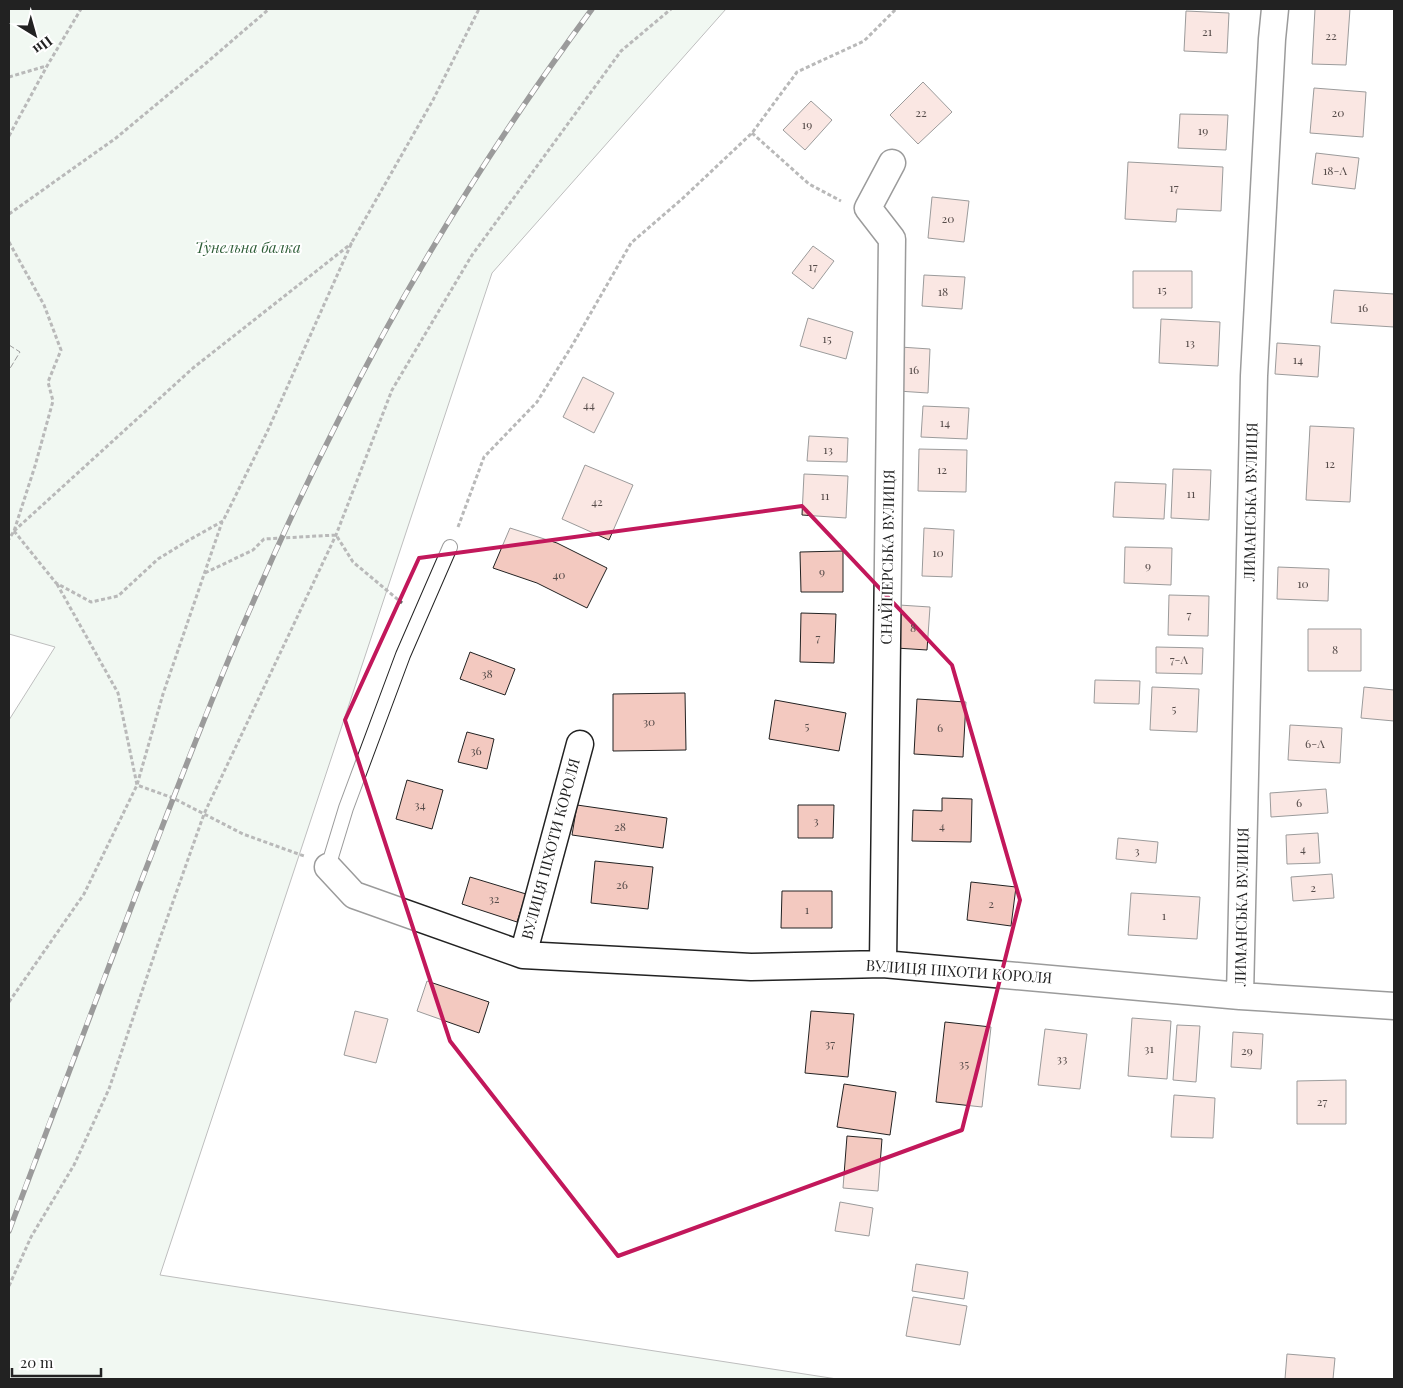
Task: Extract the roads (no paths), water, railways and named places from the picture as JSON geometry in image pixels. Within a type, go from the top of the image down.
[{"type":"street","name":"ЛИМАНСЬКА ВУЛИЦЯ","points":[[1240,996],[1254,376],[1275,9]]},
{"type":"street","name":"СНАЙПЕРСЬКА ВУЛИЦЯ","points":[[884,964],[892,239],[868,208],[892,164]]},
{"type":"street","name":"ВУЛИЦЯ ПІХОТИ КОРОЛЯ","points":[[523,955],[580,744]]},
{"type":"street","name":"ВУЛИЦЯ ПІХОТИ КОРОЛЯ","points":[[328,867],[354,895],[523,955],[751,967],[884,964],[1240,996],[1394,1006]]},
{"type":"lane","points":[[328,867],[346,808],[403,655],[450,547]]},
{"type":"railway","points":[[9,1231],[207,713],[261,583],[304,490],[366,367],[456,209],[488,158],[592,9]]},
{"type":"park label","name":"Тунельна балка","points":[[248,248]]}]
